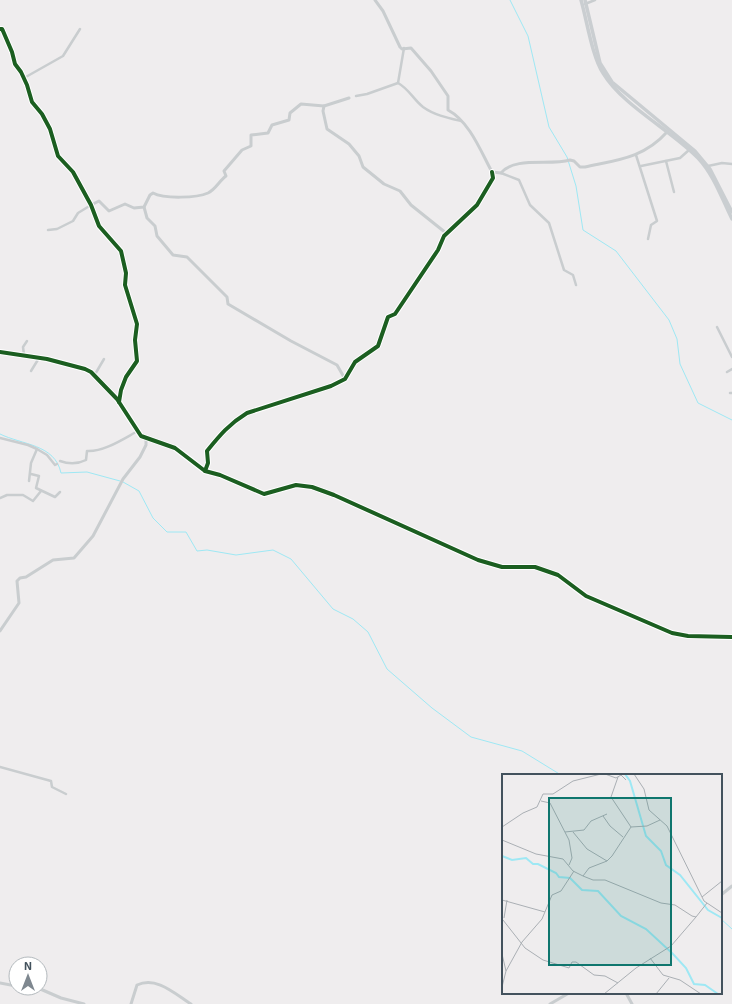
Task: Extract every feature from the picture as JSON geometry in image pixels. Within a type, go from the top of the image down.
[{"type":"main road","points":[[584,2],[597,60],[602,72],[610,83],[689,150],[706,168],[732,219]]},
{"type":"main road","points":[[584,2],[600,63],[612,82],[695,151],[708,166],[732,212]]},
{"type":"street","points":[[205,471],[208,463],[207,451],[224,429],[239,418],[247,413],[331,386],[345,379],[355,362],[378,346],[388,317],[396,314],[438,250],[438,245],[446,234],[477,205],[494,178],[470,132],[455,113],[448,110],[448,96],[411,48],[400,47],[383,11],[375,0]]},
{"type":"street","points":[[584,2],[595,0]]},
{"type":"street","points":[[0,29],[4,31],[15,64],[24,78],[32,102],[42,114],[50,129],[58,156],[73,172],[91,205],[99,226],[121,251],[126,273],[125,285],[137,324],[135,340],[137,361],[124,383],[119,402]]},
{"type":"street","points":[[24,78],[63,56],[80,29]]},
{"type":"street","points":[[398,83],[404,48]]},
{"type":"street","points":[[356,96],[367,94],[398,83],[406,87],[422,106],[439,115],[461,121]]},
{"type":"street","points":[[345,379],[337,365],[228,304],[227,297],[187,257],[173,255],[157,236],[155,226],[147,218],[144,207],[150,195],[153,193],[158,195],[193,197],[208,193],[216,187],[220,180],[226,176],[224,171],[242,150],[251,146],[251,135],[268,133],[272,125],[289,120],[290,113],[301,104],[324,106],[350,98]]},
{"type":"street","points":[[324,106],[323,111],[327,129],[349,144],[359,156],[363,167],[384,184],[400,191],[412,205],[446,234]]},
{"type":"street","points":[[501,173],[509,166],[527,162],[569,160],[574,161],[580,167],[585,168],[636,155],[657,143],[667,132]]},
{"type":"street","points":[[641,166],[680,158],[689,150]]},
{"type":"street","points":[[636,155],[641,166],[657,221],[651,225],[648,239]]},
{"type":"street","points":[[666,161],[674,192]]},
{"type":"street","points":[[708,166],[722,163],[732,164]]},
{"type":"street","points":[[492,172],[501,173],[519,180],[530,205],[549,223],[564,270],[573,275],[576,285]]},
{"type":"street","points":[[48,230],[57,229],[73,221],[78,214],[99,201],[109,212],[126,204],[134,208],[144,207]]},
{"type":"street","points":[[717,327],[732,357]]},
{"type":"street","points":[[24,355],[23,347],[27,341]]},
{"type":"street","points":[[0,352],[39,357],[86,369],[119,402],[141,436],[175,448],[205,471],[220,475],[264,494],[296,485],[312,487],[334,494],[478,560],[502,567],[534,567],[558,575],[586,596],[672,633],[688,636],[732,637]]},
{"type":"street","points":[[31,370],[39,357]]},
{"type":"street","points":[[94,376],[104,358]]},
{"type":"street","points":[[727,372],[732,369]]},
{"type":"street","points":[[60,461],[71,464],[84,462],[86,460],[87,451],[94,452],[108,447],[138,431]]},
{"type":"street","points":[[0,438],[28,445],[37,449],[46,455],[55,465],[57,464]]},
{"type":"street","points":[[0,630],[19,603],[17,581],[53,560],[74,558],[93,536],[121,483],[140,457],[146,445],[146,438]]},
{"type":"street","points":[[29,481],[31,474],[31,463],[37,449]]},
{"type":"street","points":[[31,474],[39,476],[36,488],[54,497],[60,492]]},
{"type":"street","points":[[0,498],[7,494],[23,495],[33,501],[41,491]]},
{"type":"street","points":[[0,767],[50,782],[52,787],[66,794]]},
{"type":"street","points":[[722,894],[732,886]]},
{"type":"street","points":[[131,1004],[137,985],[151,983],[168,988],[191,1004]]},
{"type":"street","points":[[48,992],[61,998],[84,1004]]},
{"type":"street","points":[[550,1004],[566,994]]},
{"type":"street","points":[[627,994],[632,1004]]},
{"type":"waterway","points":[[510,0],[528,36],[549,127],[567,157],[576,186],[583,230],[616,251],[669,320],[677,339],[680,364],[698,403],[732,420]]},
{"type":"waterway","points":[[0,434],[45,451],[58,463],[61,473],[87,472],[120,481]]},
{"type":"waterway","points":[[123,482],[139,491],[153,518],[167,532],[186,532],[197,551],[207,550],[236,555],[273,550],[291,559],[333,609],[353,619],[368,632],[387,669],[432,708],[471,737],[522,751],[559,774]]},
{"type":"waterway","points":[[722,920],[732,929]]},
{"type":"cycle path","points":[[0,29],[3,31],[12,52],[15,64],[21,72],[27,85],[32,102],[42,114],[50,129],[58,156],[73,172],[91,205],[99,226],[121,251],[126,273],[125,285],[137,324],[135,340],[137,361],[126,377],[121,390],[119,402]]},
{"type":"cycle path","points":[[205,471],[208,463],[207,451],[235,421],[247,413],[331,386],[345,379],[355,362],[378,346],[388,317],[395,314],[438,250],[444,236],[477,205],[493,178],[492,172]]},
{"type":"cycle path","points":[[0,352],[47,359],[91,372],[117,399],[141,436],[175,448],[205,471],[220,475],[264,494],[296,485],[312,487],[334,495],[478,560],[502,567],[535,567],[558,575],[586,596],[672,633],[688,636],[732,637]]}]
